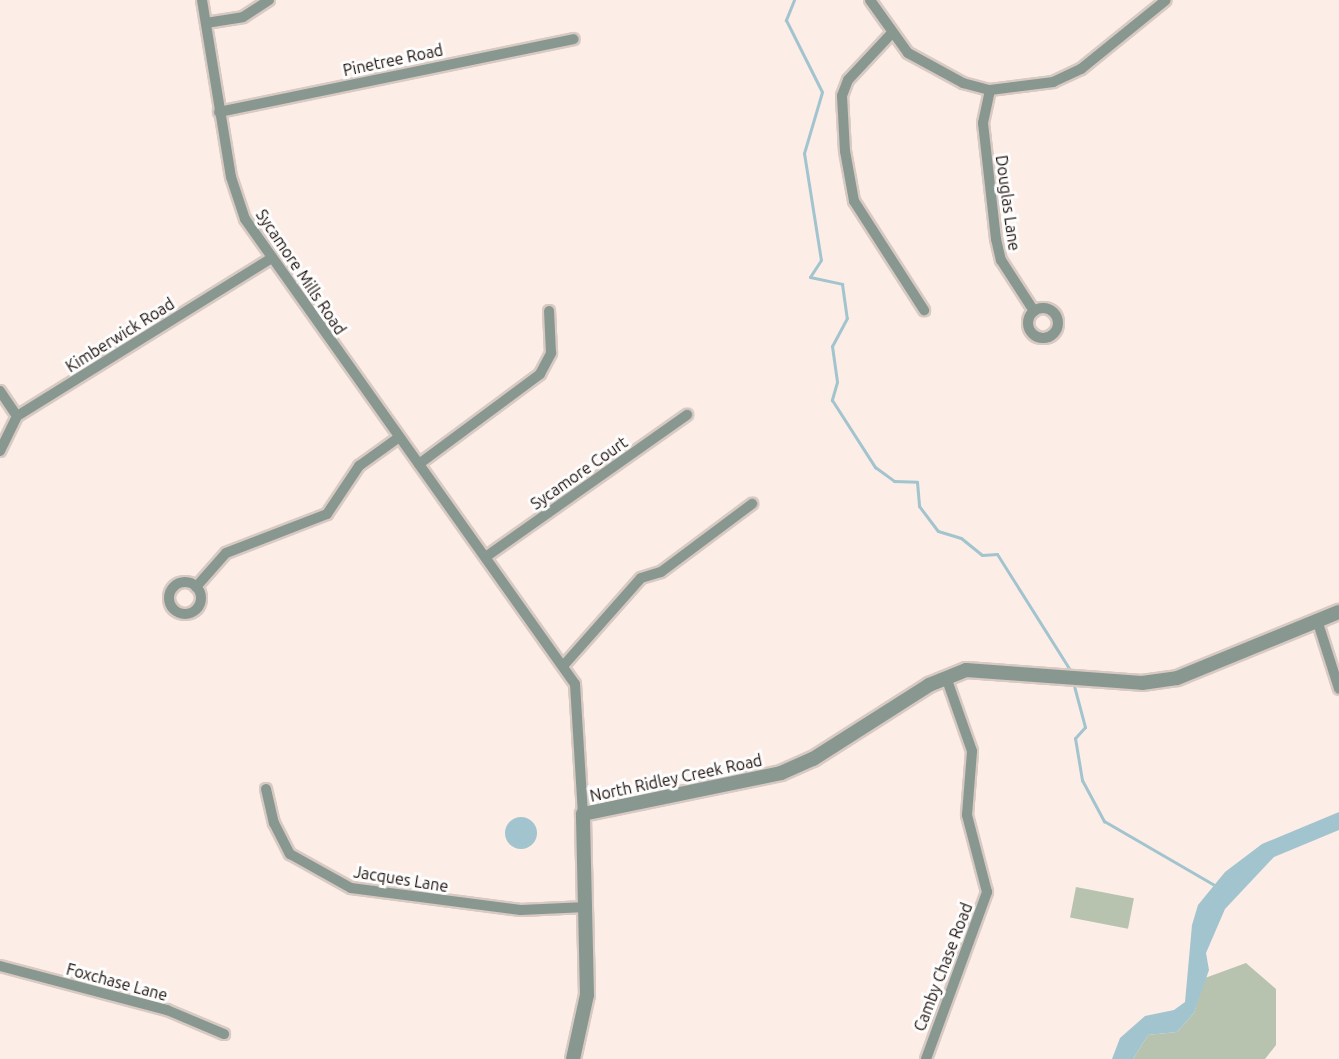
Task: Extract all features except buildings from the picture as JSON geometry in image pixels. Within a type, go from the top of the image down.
[{"type":"street","name":"Sycamore Mills Road","points":[[202,0],[219,112],[245,219],[398,438],[487,556],[564,665],[579,702],[583,814]]},
{"type":"street","points":[[206,23],[243,17],[269,0]]},
{"type":"street","points":[[870,0],[891,34],[939,71],[990,90],[1053,82],[1081,69],[1166,0]]},
{"type":"street","points":[[891,34],[848,80],[842,96],[845,151],[854,201],[924,310]]},
{"type":"street","name":"Pinetree Road","points":[[219,112],[574,39]]},
{"type":"street","name":"Douglas Lane","points":[[990,90],[983,123],[1000,260],[1034,311]]},
{"type":"street","name":"Kimberwick Road","points":[[17,416],[272,258]]},
{"type":"street","points":[[419,464],[540,374],[551,353],[549,311]]},
{"type":"street","points":[[0,391],[17,416],[0,451]]},
{"type":"street","name":"Sycamore Court","points":[[487,556],[687,415]]},
{"type":"street","points":[[196,587],[226,553],[327,514],[359,466],[398,438]]},
{"type":"street","points":[[564,665],[641,578],[662,572],[752,504]]},
{"type":"street","name":"North Ridley Creek Road","points":[[573,1059],[587,995],[583,814],[781,773],[813,759],[946,677],[986,669],[1142,683],[1213,667],[1339,612]]},
{"type":"street","points":[[1317,623],[1339,689]]},
{"type":"street","name":"Camby Chase Road","points":[[926,1059],[987,892],[967,815],[972,751],[946,677]]},
{"type":"street","name":"Jacques Lane","points":[[266,789],[274,823],[290,854],[351,888],[521,910],[586,908]]},
{"type":"street","name":"Foxchase Lane","points":[[0,966],[167,1010],[224,1034]]},
{"type":"green space","points":[[1076,887],[1134,898],[1128,929],[1070,917]]},
{"type":"green space","points":[[1246,963],[1276,989],[1276,1045],[1265,1059],[1133,1059],[1148,1035],[1177,1032],[1194,1013],[1205,978]]},
{"type":"water","points":[[1339,812],[1339,830],[1274,857],[1225,909],[1206,953],[1209,970],[1194,1013],[1177,1032],[1148,1035],[1133,1059],[1112,1059],[1120,1038],[1145,1016],[1174,1010],[1185,1002],[1192,925],[1198,905],[1225,872],[1262,844]]},
{"type":"water","points":[[521,817],[533,821],[537,833],[533,845],[521,849],[509,845],[505,833],[509,821]]},
{"type":"waterway","points":[[794,0],[786,20],[822,92],[804,153],[821,260],[810,277],[842,284],[847,318],[832,346],[837,382],[832,400],[875,467],[894,481],[917,482],[919,506],[938,531],[961,538],[982,555],[997,554],[1072,673]]},
{"type":"waterway","points":[[1073,682],[1085,727],[1075,738],[1082,780],[1104,821],[1216,886]]}]
